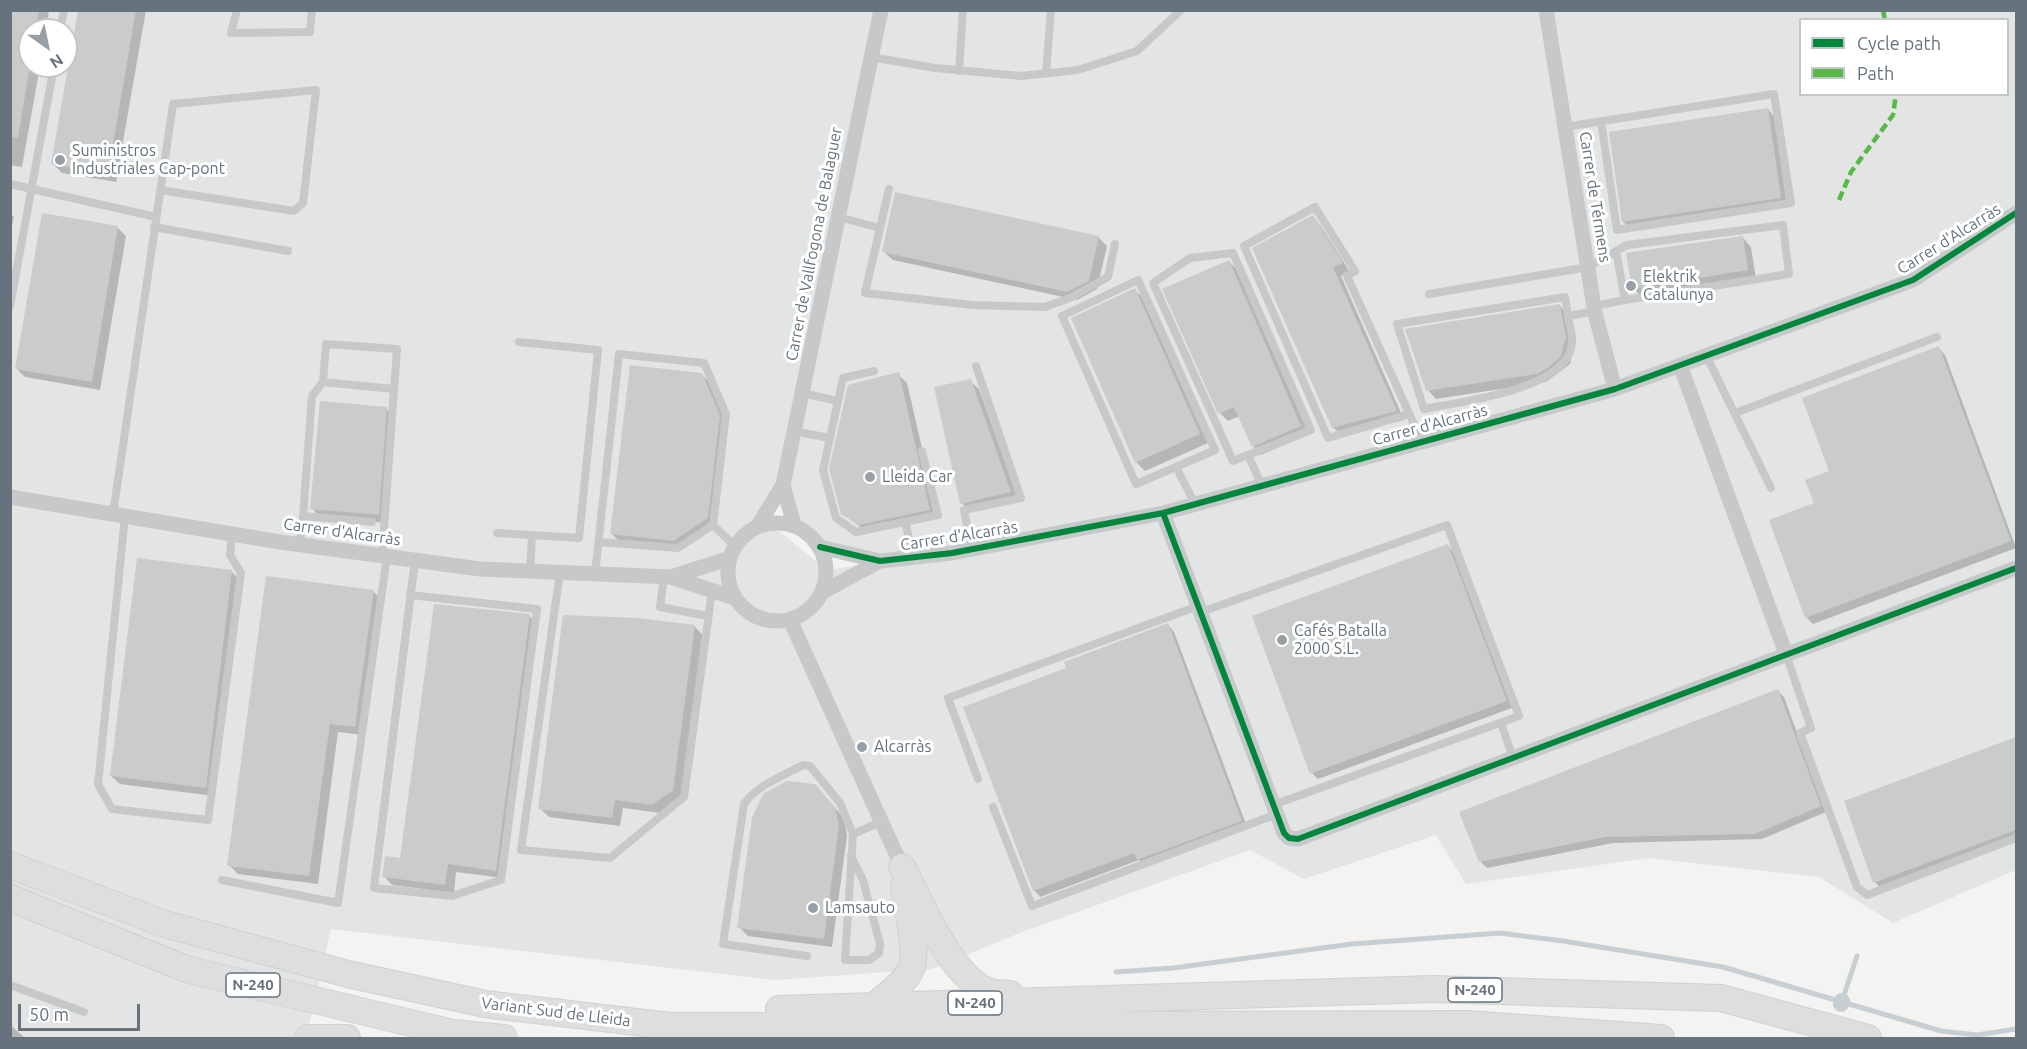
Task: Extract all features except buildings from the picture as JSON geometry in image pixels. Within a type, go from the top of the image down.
[{"type":"highway","name":"Variant Sud de Lleida","points":[[10,866],[165,924],[348,974],[485,1004],[670,1026],[1468,1024],[1661,1038]]},
{"type":"highway","points":[[902,867],[939,936],[964,975],[989,992],[1076,999]]},
{"type":"highway","points":[[874,1006],[891,993],[912,969],[913,938],[902,867]]},
{"type":"highway","name":"Variant Sud de Lleida","points":[[10,898],[189,970],[453,1033],[504,1038]]},
{"type":"highway","name":"N-240","points":[[485,1004],[662,1012],[1433,989],[1721,998],[1868,1038]]},
{"type":"highway","points":[[308,1038],[347,1038]]},
{"type":"street","name":"Carrer de Vallfogona de Balaguer","points":[[783,485],[881,10]]},
{"type":"street","name":"Carrer de Térmens","points":[[1546,10],[1594,308],[1615,389]]},
{"type":"street","name":"Carrer d'Alcarràs","points":[[820,547],[880,561],[972,549],[1163,513],[1615,389],[1913,280],[2016,213]]},
{"type":"street","points":[[1680,364],[1786,654]]},
{"type":"street","points":[[783,485],[794,525]]},
{"type":"street","points":[[757,527],[781,522],[794,525],[812,536],[820,547],[827,570],[823,592],[809,609],[790,620],[769,621],[750,613],[735,598],[728,579],[733,553],[740,540],[757,527],[783,485]]},
{"type":"street","name":"Carrer d'Alcarràs","points":[[10,497],[300,545],[480,569],[668,577],[735,598]]},
{"type":"street","points":[[1163,513],[1286,836],[1306,838],[2016,568]]},
{"type":"street","name":"Carrer d'Alcarràs","points":[[668,577],[733,553]]},
{"type":"street","name":"Carrer d'Alcarràs","points":[[823,592],[880,561]]},
{"type":"street","points":[[790,620],[902,867]]},
{"type":"lane","points":[[237,10],[231,33],[310,32],[312,10]]},
{"type":"lane","points":[[959,70],[963,10]]},
{"type":"lane","points":[[1046,73],[1051,10]]},
{"type":"lane","points":[[871,57],[959,70],[1021,76],[1077,70],[1137,51],[1181,10]]},
{"type":"lane","points":[[10,306],[52,78]]},
{"type":"lane","points":[[160,190],[294,211],[303,204],[316,90],[173,104],[154,228],[119,515],[98,784],[112,809],[208,820],[241,573],[230,555],[232,534]]},
{"type":"lane","points":[[1565,127],[1601,121],[1774,94],[1791,203],[1617,230],[1601,121]]},
{"type":"lane","points":[[10,184],[156,217]]},
{"type":"lane","points":[[889,189],[864,293],[972,305],[1045,307],[1070,298],[1108,277],[1115,244]]},
{"type":"lane","points":[[1409,414],[1328,438],[1244,246],[1314,207],[1355,271],[1347,276],[1422,442]]},
{"type":"lane","points":[[837,217],[880,228]]},
{"type":"lane","points":[[1429,294],[1588,267],[1627,245],[1783,225],[1789,274],[1625,300],[1568,316]]},
{"type":"lane","points":[[154,228],[288,251]]},
{"type":"lane","points":[[1616,251],[1625,300]]},
{"type":"lane","points":[[1233,253],[1311,430],[1248,455],[1233,461],[1153,283],[1190,258],[1233,253]]},
{"type":"lane","points":[[1138,280],[1215,450],[1176,467],[1136,484],[1062,316],[1138,280]]},
{"type":"lane","points":[[1565,297],[1568,316],[1572,344],[1570,351],[1557,370],[1544,379],[1501,392],[1424,409],[1397,324],[1565,297]]},
{"type":"lane","points":[[1736,413],[1937,337]]},
{"type":"lane","points":[[497,533],[579,538],[598,350],[519,342]]},
{"type":"lane","points":[[222,880],[338,903],[384,556],[397,349],[326,344],[323,382],[312,396],[300,545]]},
{"type":"lane","points":[[596,574],[619,354],[704,363],[726,414],[713,525],[733,553]]},
{"type":"lane","points":[[1706,355],[1772,488]]},
{"type":"lane","points":[[972,549],[964,510],[1021,498],[976,366]]},
{"type":"lane","points":[[874,371],[843,378],[823,470],[837,518],[856,532],[938,515],[922,451]]},
{"type":"lane","points":[[323,382],[394,389]]},
{"type":"lane","points":[[802,393],[838,401]]},
{"type":"lane","points":[[794,431],[830,438]]},
{"type":"lane","points":[[1248,455],[1262,486]]},
{"type":"lane","points":[[1176,467],[1195,504]]},
{"type":"lane","points":[[303,516],[372,522]]},
{"type":"lane","points":[[905,522],[914,557]]},
{"type":"lane","points":[[599,542],[678,548],[713,525]]},
{"type":"lane","points":[[978,779],[948,698],[1199,609],[1447,525],[1520,716],[1275,809],[1032,906],[993,807]]},
{"type":"lane","points":[[531,572],[532,535]]},
{"type":"lane","points":[[410,595],[537,609],[501,880],[452,896],[374,888],[410,595],[415,560]]},
{"type":"lane","points":[[560,572],[520,850],[610,858],[684,797],[712,591]]},
{"type":"lane","points":[[668,577],[660,607],[708,616]]},
{"type":"lane","points":[[1786,654],[1811,728],[1800,733],[1857,887],[1867,896],[2016,838]]},
{"type":"lane","points":[[1501,723],[1513,759]]},
{"type":"lane","points":[[807,956],[723,944],[744,804],[750,795],[802,765],[810,766],[840,803],[853,834],[851,856],[845,960],[869,960],[879,953],[880,944],[863,880],[851,856]]},
{"type":"lane","points":[[853,834],[881,822]]},
{"type":"lane","points":[[10,985],[84,1012]]},
{"type":"shaded area","points":[[10,11],[2016,11],[2016,870],[1893,923],[1819,877],[1648,858],[1466,884],[1436,835],[1304,879],[1250,850],[1022,932],[932,969],[775,980],[331,929],[306,1038],[11,1038]],"holes":[[[845,178],[788,483],[801,528],[832,550],[904,558],[827,570],[769,523]]]},
{"type":"waterway","points":[[1116,972],[1173,968],[1352,944],[1500,933],[1723,967],[1941,1031],[1977,1035],[2016,1029]]},
{"type":"waterway","points":[[1842,1001],[1857,956]]},
{"type":"marked path","points":[[1883,10],[1885,18]]},
{"type":"marked path","points":[[1839,200],[1851,172],[1893,115],[1896,96]]},
{"type":"cycle path","points":[[820,547],[880,561],[952,553],[1163,513],[1615,389],[1913,280],[2016,213]]},
{"type":"cycle path","points":[[1163,513],[1284,833],[1289,838],[1298,839],[2016,568]]},
{"type":"place","name":"Suministros Industriales Cap-pont","points":[[60,160]]},
{"type":"place","name":"Elektrik Catalunya","points":[[1631,286]]},
{"type":"place","name":"Lleida Car","points":[[870,477]]},
{"type":"place","name":"Cafés Batalla 2000 S.L.","points":[[1282,640]]},
{"type":"place","name":"Alcarràs","points":[[862,747]]},
{"type":"place","name":"Lamsauto","points":[[813,908]]}]
